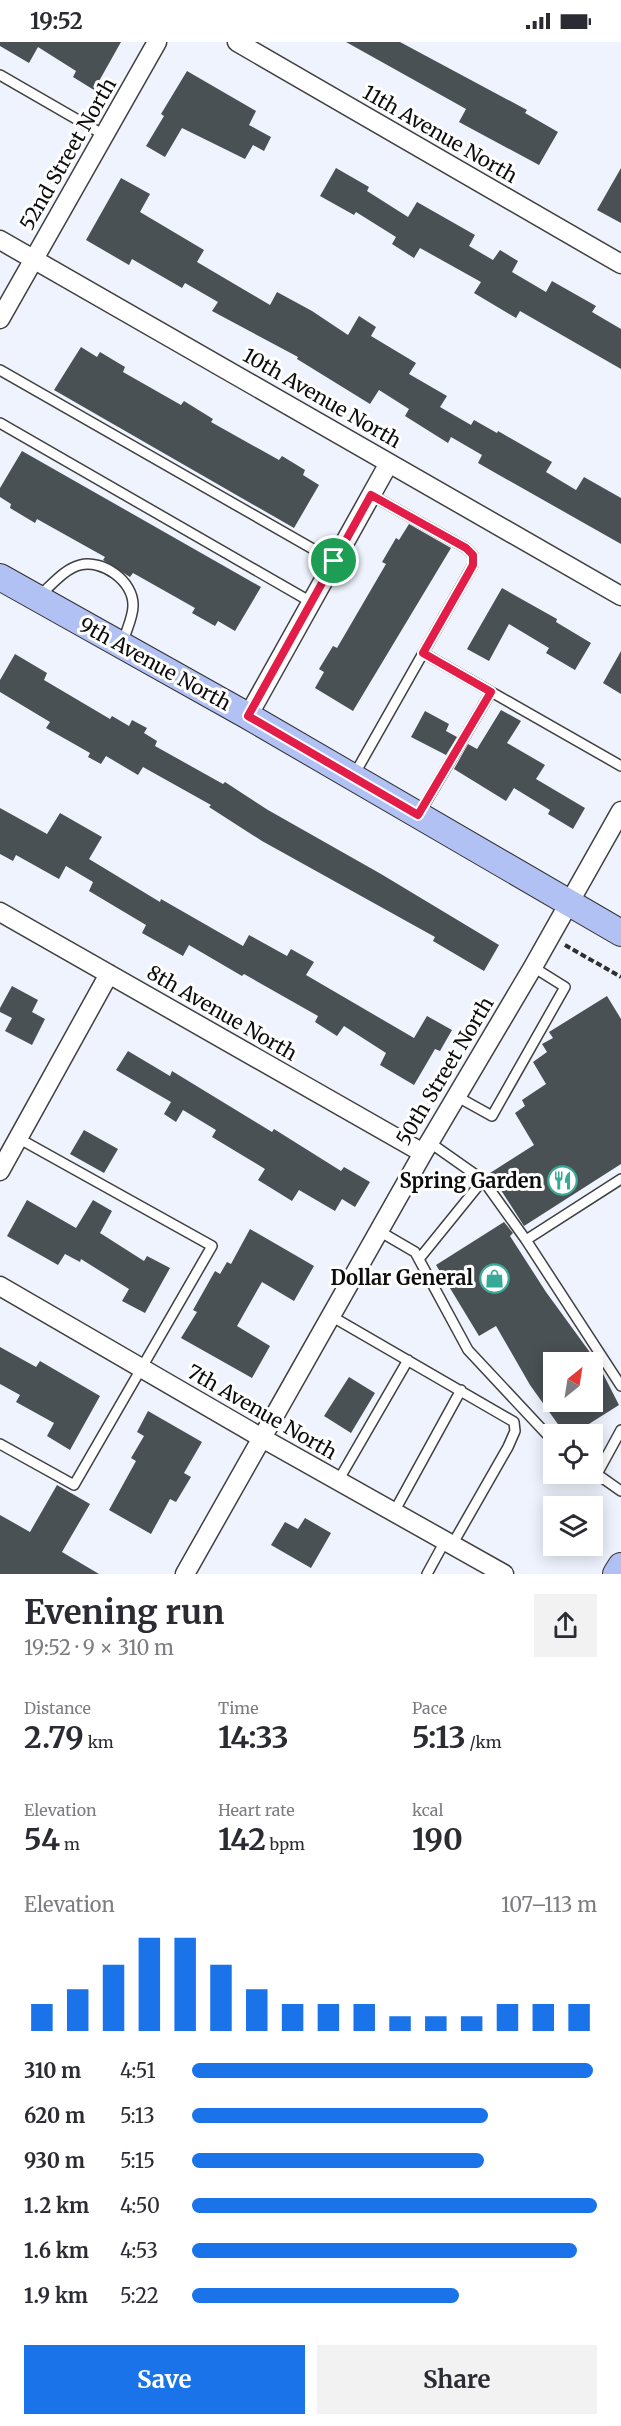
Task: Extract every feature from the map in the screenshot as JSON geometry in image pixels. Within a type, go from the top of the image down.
[{"type":"street","name":"52nd Street North","points":[[0,319],[157,42]]},
{"type":"street","name":"11th Avenue North","points":[[237,42],[621,264]]},
{"type":"street","name":"10th Avenue North","points":[[0,240],[621,596]]},
{"type":"street","points":[[248,716],[389,463]]},
{"type":"street","name":"9th Avenue North","points":[[0,577],[248,716],[621,933]]},
{"type":"street","name":"50th Street North","points":[[185,1574],[426,1148],[533,967],[621,811]]},
{"type":"street","name":"8th Avenue North","points":[[0,912],[426,1148]]},
{"type":"street","points":[[0,1171],[109,974]]},
{"type":"street","name":"7th Avenue North","points":[[0,1286],[262,1438],[504,1574]]},
{"type":"street","points":[[616,1574],[621,1566]]},
{"type":"lane","points":[[0,75],[104,135]]},
{"type":"lane","points":[[0,370],[334,561]]},
{"type":"lane","points":[[0,423],[312,602]]},
{"type":"lane","points":[[353,777],[473,565],[473,555],[466,548],[371,495]]},
{"type":"lane","points":[[37,598],[66,571],[78,565],[94,563],[110,570],[123,581],[130,592],[134,606],[122,646]]},
{"type":"lane","points":[[423,653],[621,766]]},
{"type":"lane","points":[[418,815],[491,692]]},
{"type":"lane","points":[[456,1096],[492,1116],[565,987],[533,967]]},
{"type":"lane","points":[[0,1444],[74,1485],[212,1246],[18,1138]]},
{"type":"lane","points":[[426,1148],[483,1180],[526,1240],[621,1386]]},
{"type":"lane","points":[[526,1240],[621,1179]]},
{"type":"lane","points":[[419,1259],[483,1180]]},
{"type":"lane","points":[[379,1231],[416,1252],[468,1350],[543,1430]]},
{"type":"lane","points":[[331,1316],[511,1418],[514,1422],[515,1431],[449,1543],[427,1574]]},
{"type":"lane","points":[[338,1480],[408,1360]]},
{"type":"lane","points":[[394,1512],[461,1390]]},
{"type":"lane","points":[[603,1460],[621,1430]]},
{"type":"lane","points":[[603,1479],[621,1491]]},
{"type":"path","points":[[562,943],[621,977]]},
{"type":"building","points":[[0,42],[121,42],[94,90],[73,77],[76,71],[38,47],[29,63],[0,46]]},
{"type":"building","points":[[346,42],[400,42],[527,110],[525,113],[558,132],[539,165],[459,122],[466,109]]},
{"type":"building","points":[[187,71],[256,111],[249,125],[271,137],[264,151],[253,145],[245,159],[182,128],[165,157],[146,146],[164,116],[161,114]]},
{"type":"building","points":[[336,168],[369,187],[367,191],[408,217],[417,202],[475,235],[469,246],[493,260],[500,250],[518,261],[512,272],[546,292],[552,281],[596,306],[592,312],[621,329],[621,369],[520,311],[516,318],[474,293],[481,282],[420,248],[414,258],[392,244],[396,237],[356,212],[354,215],[320,196]]},
{"type":"building","points":[[621,168],[621,223],[597,210]]},
{"type":"building","points":[[121,178],[150,194],[140,212],[204,250],[197,262],[270,305],[277,292],[312,311],[348,335],[359,316],[376,327],[371,336],[416,363],[409,374],[447,396],[440,407],[471,425],[474,420],[497,433],[498,431],[552,462],[546,472],[576,490],[584,477],[621,498],[621,544],[478,463],[482,455],[451,437],[448,443],[405,416],[409,409],[379,390],[370,404],[297,359],[298,357],[212,311],[218,302],[185,283],[182,288],[132,259],[129,265],[86,240]]},
{"type":"building","points":[[81,347],[97,357],[100,352],[125,367],[123,372],[181,405],[184,401],[213,419],[211,422],[279,460],[282,456],[305,470],[303,475],[319,485],[294,528],[54,390]]},
{"type":"building","points":[[22,451],[261,587],[235,631],[218,621],[215,626],[192,613],[195,608],[133,573],[130,577],[103,560],[105,557],[37,519],[35,523],[10,508],[11,504],[0,497],[0,488]]},
{"type":"building","points":[[409,524],[451,548],[353,711],[315,688],[324,672],[319,669],[333,646],[337,648],[386,564],[382,562],[396,538],[399,540]]},
{"type":"building","points":[[502,588],[557,619],[556,622],[591,643],[575,670],[546,653],[549,648],[509,624],[489,661],[467,649]]},
{"type":"building","points":[[621,651],[621,694],[603,683]]},
{"type":"building","points":[[15,654],[47,673],[44,680],[110,719],[112,716],[129,726],[132,720],[147,728],[144,733],[157,741],[155,746],[223,784],[225,782],[268,810],[499,945],[484,971],[433,941],[435,937],[262,841],[209,807],[211,805],[143,767],[138,775],[106,756],[101,764],[88,757],[90,753],[46,728],[50,722],[0,692],[0,680]]},
{"type":"building","points":[[501,710],[521,721],[507,743],[545,765],[536,779],[585,808],[573,829],[548,814],[550,810],[514,788],[506,801],[454,769],[468,744],[477,749]]},
{"type":"building","points":[[425,711],[449,724],[446,731],[457,737],[446,755],[411,737]]},
{"type":"building","points":[[0,808],[47,834],[60,813],[102,837],[89,859],[160,902],[161,899],[243,946],[249,935],[287,956],[291,949],[314,962],[306,975],[414,1038],[427,1016],[452,1030],[440,1051],[435,1049],[414,1085],[380,1065],[386,1053],[344,1026],[337,1036],[315,1022],[318,1016],[244,974],[242,976],[189,945],[183,956],[142,933],[146,925],[89,891],[93,882],[66,866],[59,879],[16,855],[13,861],[0,854]]},
{"type":"building","points":[[12,986],[38,1000],[32,1012],[45,1019],[32,1045],[5,1031],[12,1018],[0,1012],[0,1008]]},
{"type":"building","points":[[607,996],[621,1019],[621,1164],[524,1226],[490,1173],[534,1145],[515,1113],[525,1106],[522,1100],[546,1084],[533,1062],[547,1052],[542,1044],[553,1038],[549,1032]]},
{"type":"building","points":[[128,1051],[170,1076],[172,1071],[272,1132],[274,1129],[341,1171],[344,1167],[370,1182],[355,1207],[342,1199],[335,1211],[299,1190],[292,1201],[258,1180],[265,1169],[212,1137],[216,1130],[183,1110],[176,1122],[164,1114],[171,1102],[116,1070]]},
{"type":"building","points":[[84,1130],[118,1149],[104,1173],[70,1154]]},
{"type":"building","points":[[27,1200],[76,1228],[93,1200],[112,1211],[100,1233],[144,1261],[147,1256],[170,1268],[145,1313],[122,1301],[129,1289],[81,1259],[80,1262],[65,1254],[58,1265],[7,1236]]},
{"type":"building","points":[[504,1222],[513,1233],[510,1236],[546,1292],[590,1352],[543,1352],[543,1403],[496,1326],[479,1336],[436,1265]]},
{"type":"building","points":[[250,1229],[314,1266],[294,1301],[262,1282],[237,1326],[270,1346],[252,1378],[181,1338],[197,1312],[193,1310],[215,1271],[220,1274],[227,1262],[231,1264]]},
{"type":"building","points":[[0,1347],[36,1367],[40,1361],[100,1396],[70,1450],[47,1436],[54,1423],[16,1402],[20,1395],[0,1384]]},
{"type":"building","points":[[603,1374],[619,1405],[589,1424],[558,1424],[549,1412],[603,1412]]},
{"type":"building","points":[[349,1377],[375,1393],[351,1433],[324,1416]]},
{"type":"building","points":[[148,1411],[202,1442],[184,1473],[191,1477],[176,1502],[170,1499],[151,1534],[109,1510],[136,1461],[131,1458],[144,1436],[137,1432]]},
{"type":"building","points":[[57,1485],[90,1504],[62,1552],[99,1574],[0,1574],[0,1515],[30,1532]]},
{"type":"building","points":[[305,1518],[331,1533],[311,1568],[271,1545],[285,1522],[298,1529]]},
{"type":"place","name":"Spring Garden","points":[[563,1181]]},
{"type":"place","name":"Dollar General","points":[[494,1278]]},
{"type":"route","points":[[371,495],[466,548],[473,555],[473,565],[423,653],[491,692],[418,815],[248,716],[334,561],[371,495]]}]
